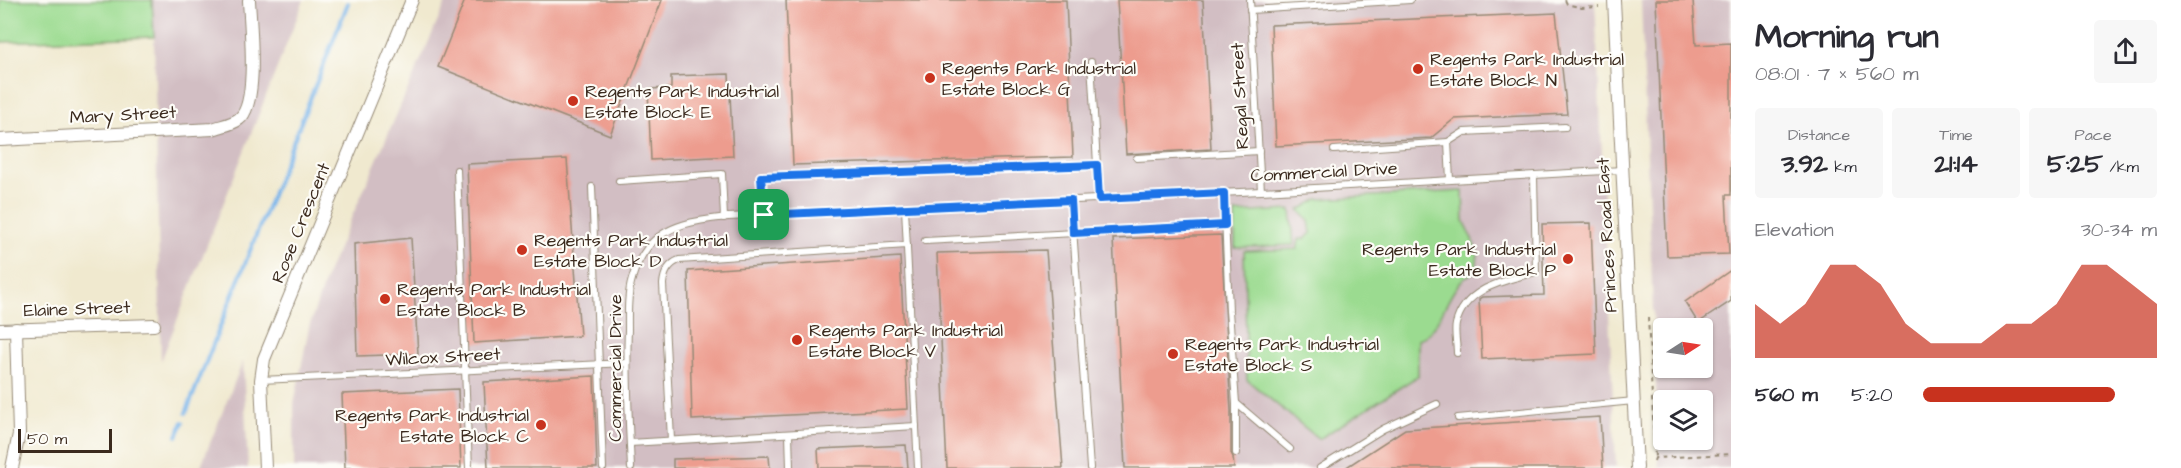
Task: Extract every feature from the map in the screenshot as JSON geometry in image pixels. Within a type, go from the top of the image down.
[{"type":"street","name":"Mary Street","points":[[0,140],[213,129],[239,119],[244,113],[252,92],[249,0]]},
{"type":"street","name":"Rose Crescent","points":[[265,468],[261,380],[264,359],[412,0]]},
{"type":"street","name":"Princes Road East","points":[[1614,0],[1637,468]]},
{"type":"street","name":"Elaine Street","points":[[0,330],[154,325]]},
{"type":"street","points":[[12,468],[19,434],[16,329]]},
{"type":"lane","name":"Regal Street","points":[[1250,0],[1261,191]]},
{"type":"lane","points":[[1250,10],[1410,0]]},
{"type":"lane","points":[[1091,62],[1099,199]]},
{"type":"lane","points":[[1334,150],[1448,142],[1464,132],[1565,127]]},
{"type":"lane","points":[[1448,142],[1450,180]]},
{"type":"lane","points":[[1137,158],[1259,151]]},
{"type":"lane","points":[[764,215],[761,177],[1097,165]]},
{"type":"lane","points":[[457,170],[468,468]]},
{"type":"lane","name":"Commercial Drive","points":[[631,468],[627,363],[631,281],[649,245],[678,226],[724,218],[764,215],[1224,193],[1622,170]]},
{"type":"lane","points":[[619,181],[722,174],[724,218]]},
{"type":"lane","points":[[1457,353],[1456,324],[1466,304],[1487,285],[1536,272],[1534,176]]},
{"type":"lane","points":[[592,187],[603,468]]},
{"type":"lane","points":[[1224,193],[1236,403],[1236,453]]},
{"type":"lane","points":[[1071,200],[1090,468]]},
{"type":"lane","points":[[905,208],[918,468]]},
{"type":"lane","points":[[925,242],[1225,225]]},
{"type":"lane","points":[[671,440],[663,284],[664,276],[673,263],[679,260],[907,245]]},
{"type":"lane","name":"Wilcox Street","points":[[261,380],[627,363]]},
{"type":"lane","points":[[1458,418],[1634,401]]},
{"type":"lane","points":[[1236,403],[1290,449]]},
{"type":"lane","points":[[1320,468],[1383,429],[1437,404]]},
{"type":"lane","points":[[630,443],[916,426]]},
{"type":"lane","points":[[789,434],[790,468]]},
{"type":"path","points":[[1565,0],[1567,4],[1582,8],[1599,7]]},
{"type":"path","points":[[1648,317],[1654,459],[1731,454]]},
{"type":"shaded area","points":[[152,0],[304,0],[161,361],[154,37]]},
{"type":"shaded area","points":[[447,0],[1595,0],[1616,468],[294,468],[294,404],[309,327],[328,271]]},
{"type":"shaded area","points":[[1641,0],[1731,0],[1731,468],[1659,468],[1658,450],[1713,450],[1713,390],[1656,390],[1656,378],[1713,378],[1713,318],[1653,318]]},
{"type":"shaded area","points":[[243,361],[248,468],[200,468]]},
{"type":"green space","points":[[0,0],[152,0],[154,37],[0,42]]},
{"type":"green space","points":[[1463,191],[1464,220],[1478,253],[1476,271],[1460,282],[1436,324],[1430,332],[1418,340],[1418,376],[1319,439],[1247,380],[1244,251],[1297,249],[1299,239],[1305,239],[1311,233],[1309,221],[1299,210],[1318,199]]},
{"type":"green space","points":[[1291,210],[1294,245],[1235,248],[1235,213]]},
{"type":"building","name":"Regents Park Industrial Estate Block E","points":[[465,0],[662,0],[610,135],[438,67]]},
{"type":"building","name":"Regents Park Industrial Estate Block G","points":[[786,0],[1066,0],[1073,157],[793,165]]},
{"type":"building","points":[[1117,0],[1203,0],[1211,149],[1126,154]]},
{"type":"building","points":[[1656,0],[1693,0],[1696,45],[1731,43],[1731,195],[1726,195],[1729,254],[1667,256]]},
{"type":"building","name":"Regents Park Industrial Estate Block N","points":[[1556,13],[1567,114],[1454,119],[1431,138],[1276,146],[1271,25]]},
{"type":"building","points":[[729,74],[733,156],[651,160],[648,89],[671,88],[671,76]]},
{"type":"building","name":"Regents Park Industrial Estate Block D","points":[[567,159],[580,336],[474,343],[467,164]]},
{"type":"building","name":"Regents Park Industrial Estate Block P","points":[[1591,223],[1596,354],[1482,359],[1479,299],[1482,297],[1544,295],[1542,224]]},
{"type":"building","name":"Regents Park Industrial Estate Block S","points":[[1221,235],[1231,411],[1231,453],[1234,468],[1125,468],[1113,239]]},
{"type":"building","name":"Regents Park Industrial Estate Block B","points":[[411,238],[418,354],[357,356],[354,244]]},
{"type":"building","points":[[1046,250],[1063,468],[947,468],[937,253]]},
{"type":"building","name":"Regents Park Industrial Estate Block V","points":[[900,257],[908,409],[692,420],[688,271]]},
{"type":"building","points":[[1731,270],[1731,301],[1706,318],[1695,318],[1685,302]]},
{"type":"building","name":"Regents Park Industrial Estate Block C","points":[[594,376],[597,468],[488,468],[484,382]]},
{"type":"building","points":[[458,389],[461,468],[345,468],[342,394]]},
{"type":"building","points":[[1600,417],[1603,468],[1345,468],[1405,429]]},
{"type":"building","points":[[906,445],[908,468],[819,468],[818,449]]},
{"type":"building","points":[[769,456],[770,468],[673,468],[673,459]]},
{"type":"waterway","points":[[186,413],[348,3]]},
{"type":"waterway","points":[[177,436],[183,422]]},
{"type":"place","name":"Regents Park Industrial Estate Block N","points":[[1418,69]]},
{"type":"place","name":"Regents Park Industrial Estate Block G","points":[[930,78]]},
{"type":"place","name":"Regents Park Industrial Estate Block E","points":[[573,101]]},
{"type":"place","name":"Regents Park Industrial Estate Block D","points":[[522,250]]},
{"type":"place","name":"Regents Park Industrial Estate Block P","points":[[1568,259]]},
{"type":"place","name":"Regents Park Industrial Estate Block B","points":[[385,299]]},
{"type":"place","name":"Regents Park Industrial Estate Block V","points":[[797,340]]},
{"type":"place","name":"Regents Park Industrial Estate Block S","points":[[1173,354]]},
{"type":"place","name":"Regents Park Industrial Estate Block C","points":[[541,425]]},
{"type":"route","points":[[1097,165],[1099,199],[1224,193],[1225,225],[1073,233],[1071,200],[764,215],[761,177],[1097,165]]}]
